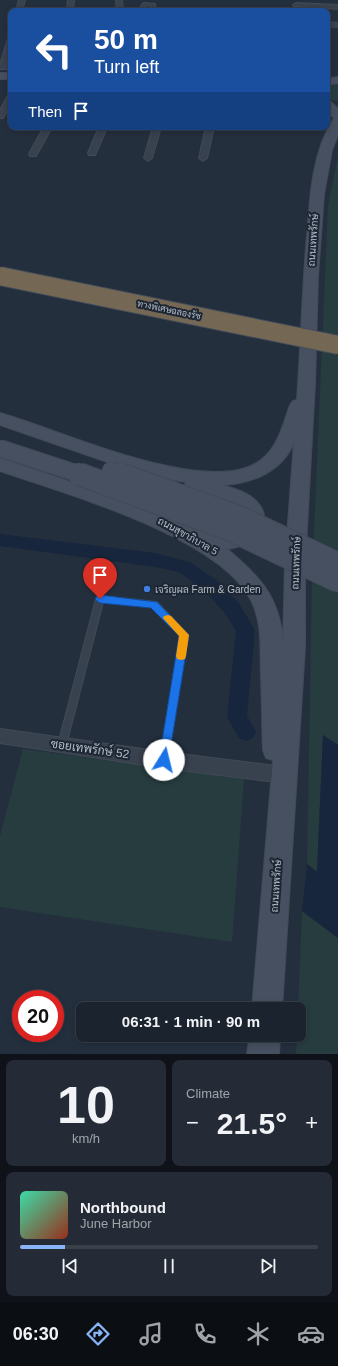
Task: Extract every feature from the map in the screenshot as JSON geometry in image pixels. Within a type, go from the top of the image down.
[{"type":"highway","name":"ทางพิเศษฉลองรัช","points":[[0,266],[338,332]]},
{"type":"highway","name":"ทางพิเศษฉลองรัช","points":[[0,276],[338,345]]},
{"type":"main road","points":[[330,107],[338,116]]},
{"type":"main road","name":"ถนนเทพรักษ์","points":[[267,1002],[294,647],[295,564],[307,383],[310,276],[317,194],[326,150],[338,120]]},
{"type":"main road","points":[[155,471],[200,478],[224,479],[243,476],[266,466],[281,452],[292,427],[307,383]]},
{"type":"main road","points":[[0,419],[243,501],[250,506],[254,512],[256,520],[253,527],[241,538],[221,541],[211,539],[152,517]]},
{"type":"main road","points":[[0,434],[102,467],[239,517],[338,564]]},
{"type":"main road","name":"ถนนสุขาภิบาล 5","points":[[0,448],[92,478],[230,530],[338,581]]},
{"type":"main road","name":"ถนนสุขาภิบาล 5","points":[[0,464],[152,517],[218,552],[244,575],[261,597],[271,627],[276,774],[281,820]]},
{"type":"main road","points":[[263,1054],[264,1042]]},
{"type":"street","points":[[296,5],[338,7]]},
{"type":"street","points":[[1,71],[8,49]]},
{"type":"street","points":[[0,116],[8,97]]},
{"type":"street","points":[[33,154],[46,130]]},
{"type":"street","points":[[92,153],[102,130]]},
{"type":"street","points":[[148,158],[156,130]]},
{"type":"street","points":[[203,158],[209,130]]},
{"type":"street","name":"ซอยเทพรักษ์ 52","points":[[0,736],[164,760],[276,774]]},
{"type":"lane","points":[[143,8],[145,4],[154,6],[154,8]]},
{"type":"lane","points":[[62,745],[100,599],[154,604],[184,635],[164,760]]},
{"type":"green space","points":[[338,83],[338,101],[330,100],[330,84]]},
{"type":"green space","points":[[338,155],[338,745],[323,735],[317,872],[307,864],[312,580],[328,206]]},
{"type":"green space","points":[[23,749],[244,779],[232,942],[0,907],[0,836]]},
{"type":"green space","points":[[302,911],[338,938],[338,1054],[296,1054],[297,1042],[306,1042],[306,1002],[298,1002]]},
{"type":"water","points":[[323,735],[338,745],[338,938],[302,911],[307,864],[317,872]]},
{"type":"waterway","points":[[0,540],[155,560],[184,567],[210,585],[231,607],[246,630],[237,717],[246,732]]},
{"type":"slow traffic","points":[[168,618],[184,635],[181,656]]},
{"type":"place","name":"เจริญผล Farm & Garden","points":[[147,589]]},
{"type":"route","points":[[100,599],[154,604],[184,635],[164,760]]}]
